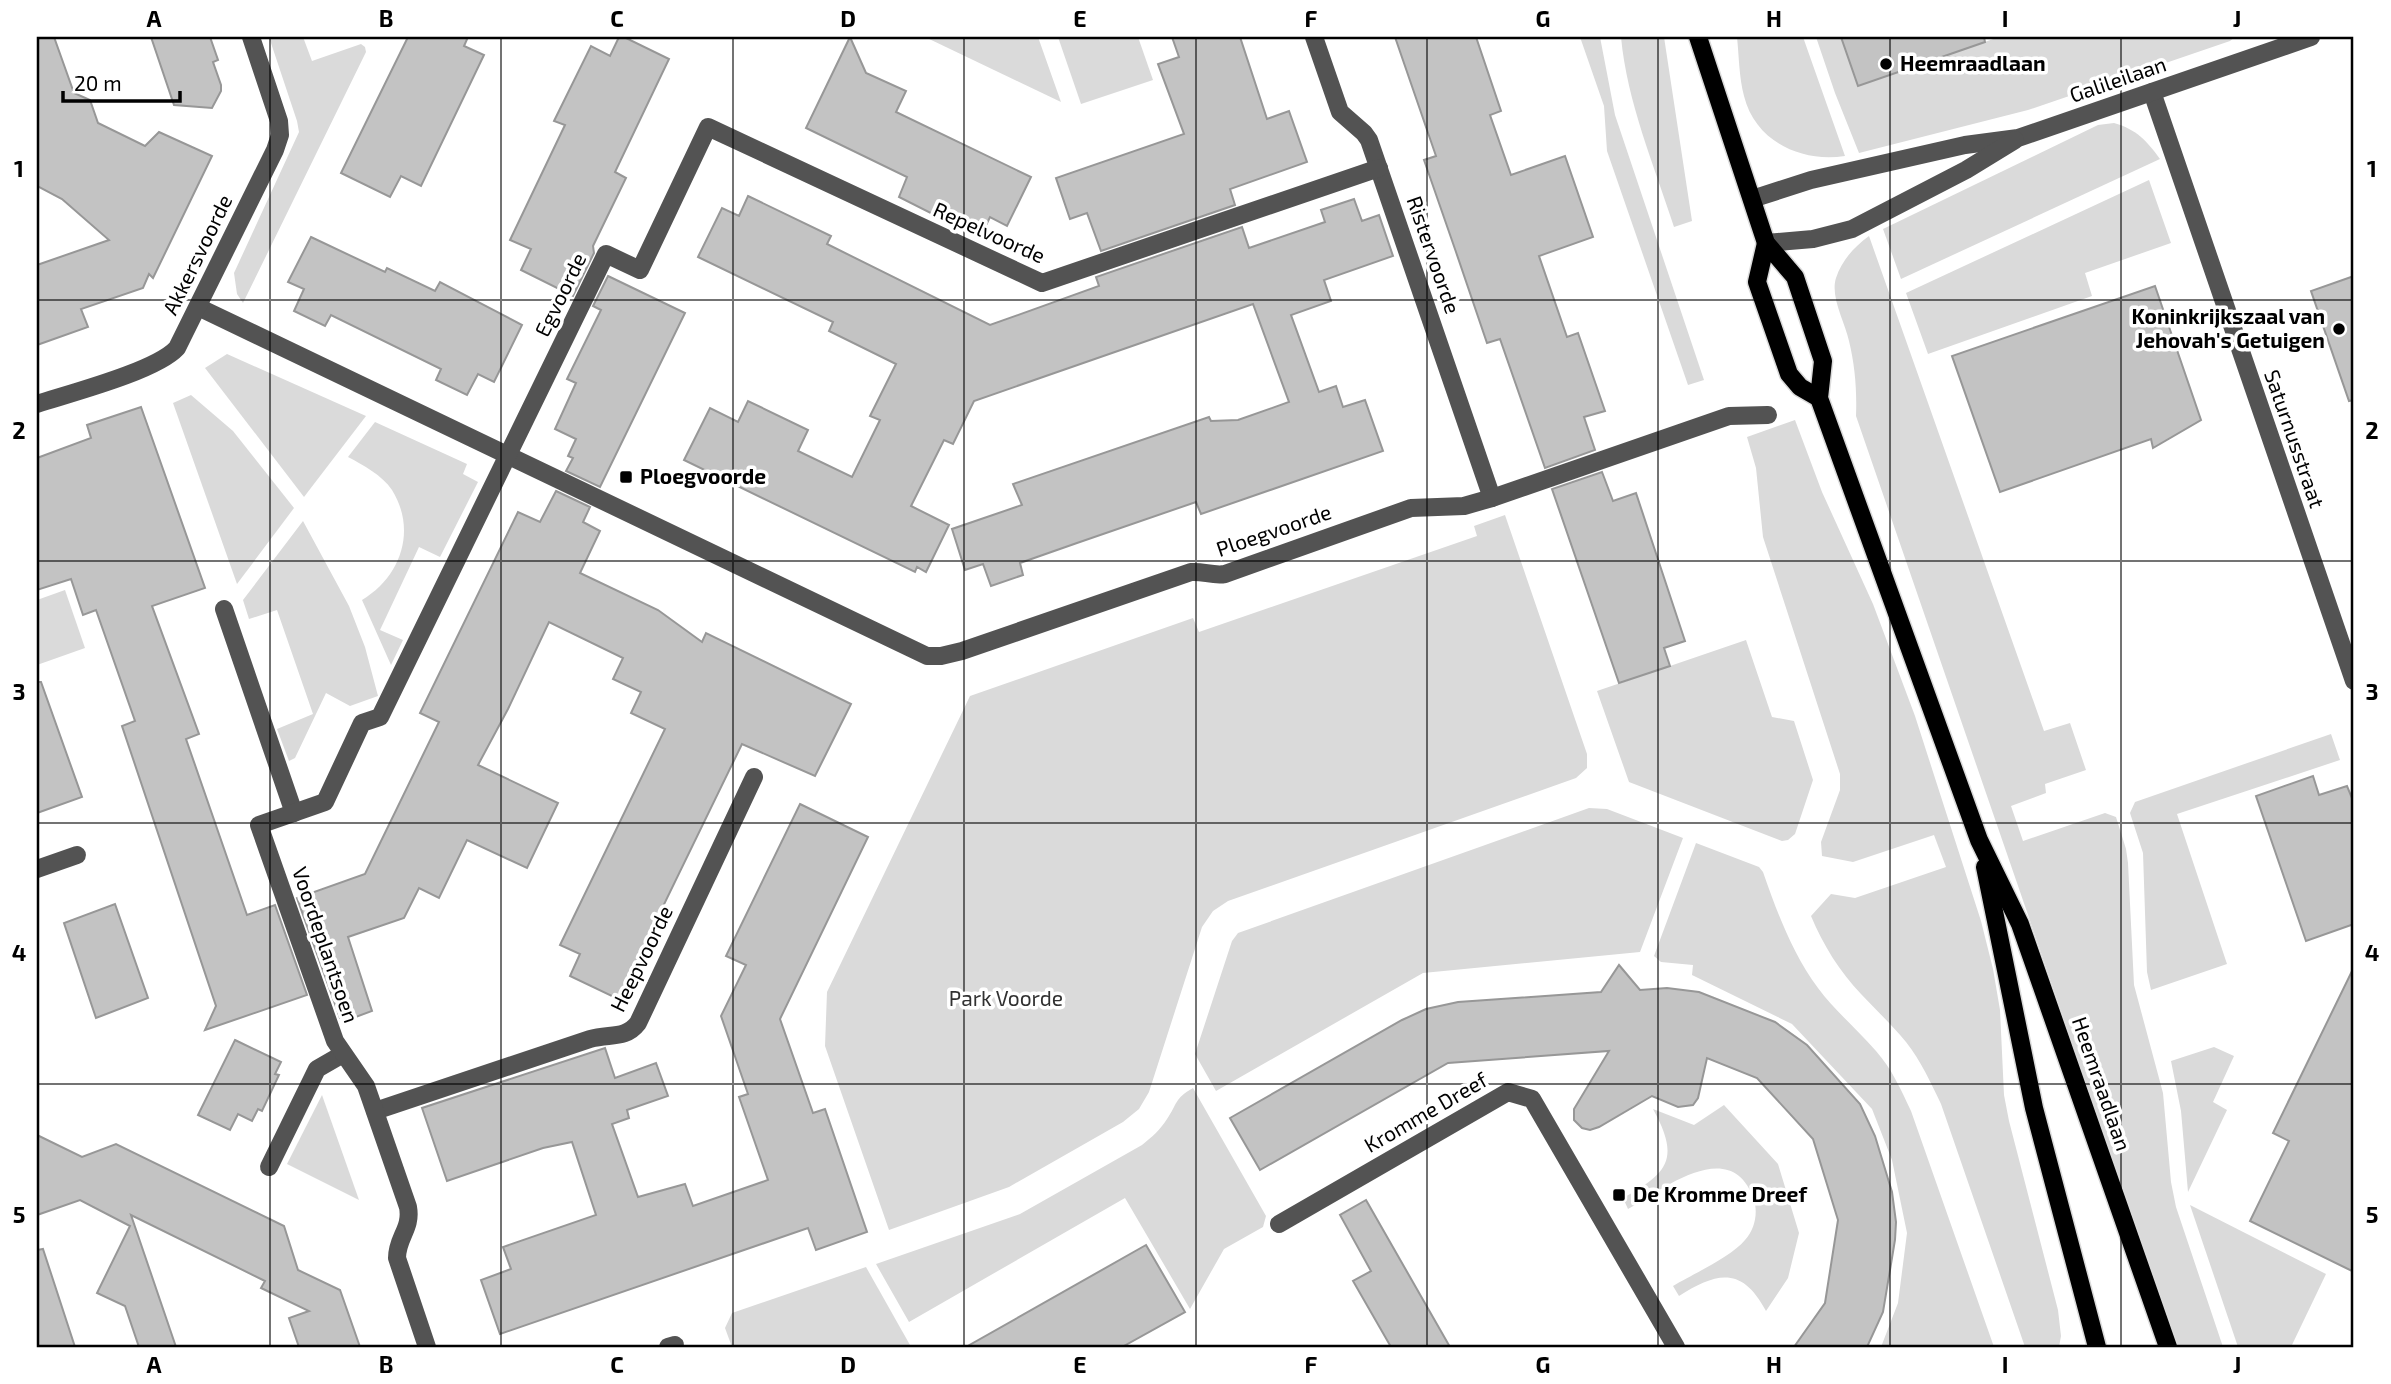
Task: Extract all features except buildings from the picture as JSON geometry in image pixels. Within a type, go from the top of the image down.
[{"type":"main road","name":"Heemraadlaan","points":[[1698,37],[1766,243],[1795,277],[1824,361],[1819,398],[1979,840],[2020,923],[2168,1347]]},
{"type":"main road","points":[[1766,243],[1757,282],[1788,374],[1800,387],[1819,398]]},
{"type":"main road","name":"Heemraadlaan","points":[[1979,840],[2034,1108],[2097,1347]]},
{"type":"street","name":"Akkersvoorde","points":[[37,404],[150,366],[169,357],[177,348],[275,150],[279,135],[279,121],[251,37]]},
{"type":"street","name":"Ristervoorde","points":[[1314,37],[1340,111],[1364,133],[1379,168],[1492,498]]},
{"type":"street","name":"Galileilaan","points":[[1752,199],[1811,180],[1951,148],[2018,138],[2152,93],[2288,41],[2311,37]]},
{"type":"street","name":"Saturnusstraat","points":[[2152,93],[2354,681]]},
{"type":"street","name":"Repelvoorde","points":[[708,127],[1042,283],[1379,168]]},
{"type":"street","name":"Egvoorde","points":[[508,455],[606,254],[640,270],[708,127]]},
{"type":"street","name":"Galileilaan","points":[[1766,243],[1813,239],[1852,229],[1966,170],[2018,138]]},
{"type":"street","name":"Ploegvoorde","points":[[198,307],[927,656],[962,651],[1191,572],[1201,571],[1215,576],[1225,574],[1411,508],[1464,506],[1492,498],[1729,416],[1768,415]]},
{"type":"street","name":"Voordeplantsoen","points":[[427,1347],[397,1258],[397,1248],[410,1222],[408,1207],[366,1086],[343,1054],[331,1031],[259,825],[325,802],[362,723],[380,717],[508,455]]},
{"type":"street","points":[[224,609],[294,813]]},
{"type":"street","name":"Heepvoorde","points":[[375,1111],[590,1038],[626,1034],[638,1023],[754,777]]},
{"type":"street","points":[[37,869],[77,856]]},
{"type":"street","points":[[269,1167],[317,1069],[343,1054]]},
{"type":"street","name":"Kromme Dreef","points":[[1279,1224],[1508,1092],[1532,1099],[1676,1347]]},
{"type":"green space","points":[[269,37],[303,37],[312,61],[361,44],[366,52],[243,303],[237,294],[234,273],[299,132]]},
{"type":"green space","points":[[925,37],[1038,37],[1061,102]]},
{"type":"green space","points":[[1058,37],[1138,37],[1153,80],[1081,104]]},
{"type":"green space","points":[[1580,37],[1600,37],[1615,115],[1704,380],[1688,385],[1607,151],[1604,106]]},
{"type":"green space","points":[[1621,37],[1664,37],[1692,221],[1674,227],[1635,109]]},
{"type":"green space","points":[[1737,37],[1803,37],[1845,156],[1812,156],[1797,152],[1769,137],[1758,125],[1744,96]]},
{"type":"green space","points":[[1816,37],[1841,37],[1858,86],[1999,37],[2235,37],[2230,41],[2028,110],[1859,153]]},
{"type":"green space","points":[[2114,123],[2140,136],[2160,159],[1901,279],[1883,229],[2098,125]]},
{"type":"green space","points":[[2149,180],[2171,243],[2085,273],[2092,296],[1928,354],[1906,293]]},
{"type":"green space","points":[[1869,236],[2044,731],[2070,723],[2086,770],[2045,784],[2046,793],[2011,806],[2023,841],[2105,813],[2116,817],[2128,863],[2134,985],[2163,1093],[2171,1182],[2176,1207],[2223,1347],[2177,1347],[1856,416],[1853,360],[1836,301],[1835,285],[1845,260]]},
{"type":"green space","points":[[227,354],[366,416],[304,497],[205,368]]},
{"type":"green space","points":[[191,395],[233,431],[294,508],[237,584],[173,403]]},
{"type":"green space","points":[[1795,420],[1822,492],[1873,604],[1915,716],[1981,921],[2000,1010],[2004,1095],[2058,1310],[2061,1336],[2059,1347],[2025,1347],[1941,1104],[1906,1042],[1853,986],[1827,948],[1811,916],[1831,894],[1855,898],[1946,867],[1934,835],[1853,862],[1822,856],[1821,842],[1840,790],[1840,774],[1763,537],[1756,468],[1747,437]]},
{"type":"green space","points":[[375,422],[467,464],[463,474],[478,482],[440,557],[419,547],[380,630],[403,640],[391,665],[362,600],[387,579],[395,566],[404,536],[403,521],[399,505],[388,485],[372,471],[348,457]]},
{"type":"green space","name":"Park Voorde","points":[[1505,515],[1587,754],[1587,768],[1576,778],[1228,901],[1213,911],[1202,927],[1149,1092],[1139,1109],[1123,1122],[1009,1187],[889,1230],[825,1046],[827,992],[970,696],[1193,618],[1199,632],[1477,536],[1474,526]]},
{"type":"green space","points":[[303,521],[349,606],[365,647],[378,696],[350,706],[326,693],[295,758],[289,761],[277,729],[313,714],[277,610],[249,619],[243,600]]},
{"type":"green space","points":[[65,590],[85,648],[37,665],[37,600]]},
{"type":"green space","points":[[1746,640],[1772,717],[1794,721],[1813,780],[1795,834],[1788,840],[1782,841],[1629,782],[1597,691]]},
{"type":"green space","points":[[2331,734],[2340,760],[2177,814],[2227,964],[2151,990],[2147,972],[2143,853],[2130,813],[2135,802]]},
{"type":"green space","points":[[1589,808],[1607,809],[1683,838],[1640,952],[1423,973],[1216,1091],[1195,1054],[1232,941],[1238,933]]},
{"type":"green space","points":[[1696,843],[1759,867],[1786,932],[1809,975],[1882,1058],[1891,1072],[1911,1111],[1994,1347],[1881,1347],[1898,1303],[1907,1233],[1892,1160],[1872,1109],[1792,1024],[1692,975],[1693,965],[1661,962],[1654,956]]},
{"type":"green space","points":[[2214,1047],[2234,1056],[2213,1102],[2227,1110],[2188,1192],[2181,1111],[2171,1061]]},
{"type":"green space","points":[[1193,1088],[1266,1216],[1263,1227],[1224,1249],[1190,1309],[1125,1198],[909,1322],[876,1264],[1020,1214],[1142,1145],[1162,1127],[1179,1098]]},
{"type":"green space","points":[[322,1095],[359,1200],[287,1164]]},
{"type":"green space","points":[[1724,1105],[1778,1164],[1799,1233],[1788,1278],[1766,1311],[1748,1286],[1738,1280],[1717,1278],[1679,1296],[1673,1286],[1731,1253],[1748,1236],[1755,1221],[1756,1210],[1744,1181],[1730,1171],[1714,1169],[1696,1172],[1677,1180],[1628,1209],[1623,1198],[1651,1180],[1660,1172],[1665,1162],[1668,1152],[1666,1140],[1653,1109],[1694,1125]]},
{"type":"green space","points":[[2190,1205],[2326,1274],[2291,1347],[2238,1347]]},
{"type":"green space","points":[[866,1267],[910,1345],[732,1347],[725,1328],[732,1313]]},
{"type":"place","name":"Heemraadlaan","points":[[1886,64]]},
{"type":"place","name":"Koninkrijkszaal van Jehovah's Getuigen","points":[[2339,329]]},
{"type":"place","name":"Ploegvoorde","points":[[626,477]]},
{"type":"place","name":"De Kromme Dreef","points":[[1619,1195]]}]
